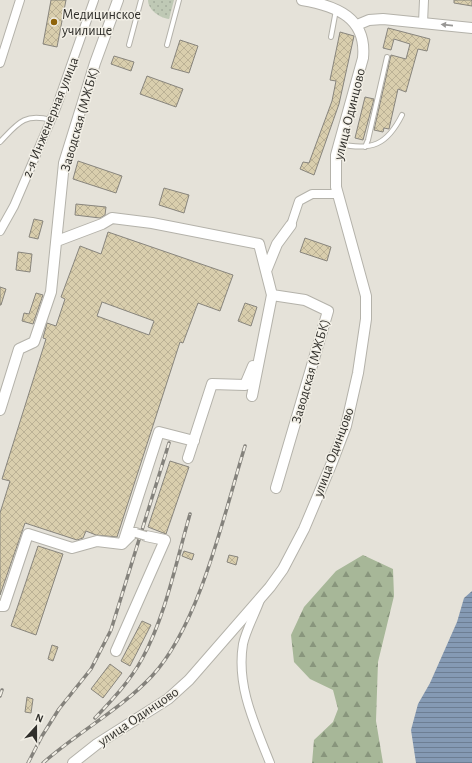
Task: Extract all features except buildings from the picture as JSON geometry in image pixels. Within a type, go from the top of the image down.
[{"type":"street","points":[[0,63],[20,0]]},
{"type":"street","name":"2-я Инженерная улица","points":[[0,231],[14,206],[51,120],[94,0]]},
{"type":"street","name":"Заводская (МЖБК)","points":[[0,410],[19,349],[34,342],[51,292],[64,163],[95,63],[118,0]]},
{"type":"street","points":[[302,0],[319,2],[336,10],[356,25],[369,20],[383,19],[472,28]]},
{"type":"street","points":[[423,23],[424,0]]},
{"type":"street","name":"улица Одинцово","points":[[73,763],[97,744],[174,694],[189,680],[261,598],[283,569],[304,529],[346,426],[358,373],[366,320],[366,296],[338,194],[336,175],[336,155],[363,58],[364,45],[361,33],[356,25]]},
{"type":"street","points":[[266,271],[277,244],[290,225],[300,201],[312,194],[338,194]]},
{"type":"street","points":[[57,241],[102,224],[112,218],[260,244],[272,295],[252,396]]},
{"type":"street","name":"Заводская (МЖБК)","points":[[272,295],[305,300],[328,311],[276,488]]},
{"type":"street","points":[[188,458],[212,384],[245,385],[262,346]]},
{"type":"street","points":[[122,544],[159,432],[194,441]]},
{"type":"street","points":[[116,651],[165,540],[133,533],[122,544]]},
{"type":"street","points":[[0,606],[4,606],[28,534],[72,548],[97,541],[122,544]]},
{"type":"street","points":[[261,598],[244,642],[242,675],[250,713],[270,763]]},
{"type":"lane","points":[[129,45],[141,0]]},
{"type":"lane","points":[[167,45],[179,0]]},
{"type":"lane","points":[[331,37],[336,10]]},
{"type":"lane","points":[[365,147],[368,140],[387,57]]},
{"type":"lane","points":[[339,144],[357,148],[365,147],[384,140],[395,128],[402,115]]},
{"type":"lane","points":[[0,142],[22,119],[37,116],[51,120]]},
{"type":"green space","points":[[148,0],[174,0],[169,19],[155,13],[150,7]]},
{"type":"green space","points":[[363,555],[393,569],[394,596],[378,662],[376,721],[383,763],[312,763],[314,740],[333,722],[338,709],[333,690],[310,679],[294,662],[291,635],[304,607],[336,571]]},
{"type":"water","points":[[472,591],[472,763],[416,763],[411,730],[418,704],[430,683],[457,622],[464,598]]},
{"type":"railway","points":[[28,763],[42,736],[59,709],[91,669],[111,630],[169,443]]},
{"type":"railway","points":[[43,763],[140,688],[152,676],[169,654],[184,628],[209,567],[245,446]]},
{"type":"railway","points":[[95,718],[132,675],[142,659],[158,625],[170,588],[190,514]]},
{"type":"railway","points":[[0,696],[2,690]]},
{"type":"place","name":"Медицинское училище","points":[[54,22]]}]
